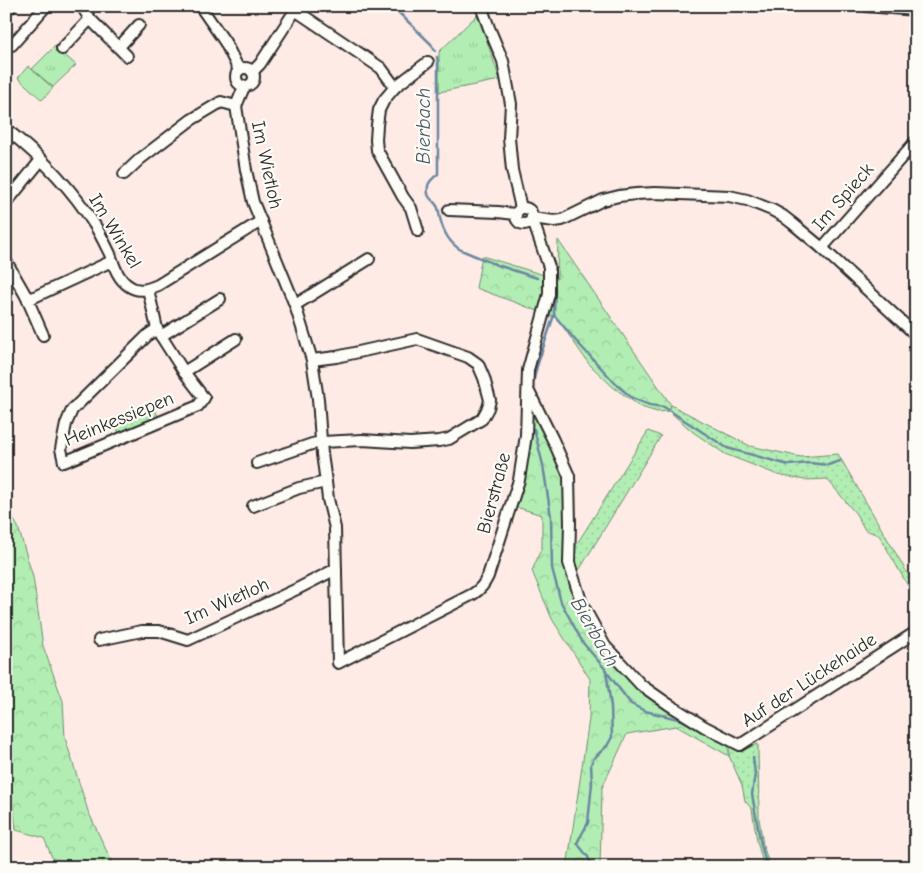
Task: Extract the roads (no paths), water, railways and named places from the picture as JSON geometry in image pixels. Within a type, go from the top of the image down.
[{"type":"main road","points":[[6,9],[10,6]]},
{"type":"street","points":[[12,44],[46,6]]},
{"type":"street","points":[[200,6],[225,42],[239,70]]},
{"type":"street","points":[[481,6],[503,61],[510,104],[509,138],[518,211]]},
{"type":"street","points":[[866,6],[916,10]]},
{"type":"street","points":[[83,7],[90,19],[127,56]]},
{"type":"street","points":[[252,72],[260,64],[297,8],[381,68],[395,87]]},
{"type":"street","points":[[62,49],[90,19]]},
{"type":"street","points":[[119,47],[139,25]]},
{"type":"street","points":[[418,231],[411,208],[402,197],[377,150],[376,140],[379,110],[384,100],[395,87],[428,62]]},
{"type":"street","points":[[246,68],[252,72],[254,80],[252,84],[244,87],[237,82],[236,74],[239,70],[246,68]]},
{"type":"street","name":"Im Wietloh","points":[[244,87],[236,106],[253,202],[295,305],[312,360],[328,499],[335,528],[338,663]]},
{"type":"street","points":[[124,174],[140,159],[191,120],[221,102],[236,106]]},
{"type":"street","name":"Im Winkel","points":[[6,129],[54,171],[74,195],[95,225],[122,279],[129,286],[138,290],[158,285],[261,221]]},
{"type":"street","name":"Im Spieck","points":[[916,141],[822,248],[916,335]]},
{"type":"street","points":[[6,203],[41,160]]},
{"type":"street","points":[[449,210],[498,212],[529,210],[532,218],[554,221],[562,220],[603,200],[619,196],[655,193],[729,196],[761,205],[783,216],[822,248]]},
{"type":"street","name":"Bierstraße","points":[[338,663],[480,590],[488,576],[519,480],[526,436],[528,370],[549,294],[549,267],[532,218]]},
{"type":"street","points":[[295,305],[369,259]]},
{"type":"street","points":[[6,261],[26,296],[43,335]]},
{"type":"street","points":[[26,296],[32,298],[112,261]]},
{"type":"street","points":[[148,289],[159,333],[184,372],[236,339]]},
{"type":"street","points":[[159,333],[220,299]]},
{"type":"street","name":"Heinkessiepen","points":[[159,333],[148,335],[72,410],[66,424],[61,449],[64,462],[198,406],[204,398],[184,372]]},
{"type":"street","points":[[257,463],[322,442],[362,440],[410,442],[449,439],[482,419],[490,400],[478,364],[468,356],[417,339],[336,357],[312,360]]},
{"type":"street","name":"Auf der Lückehaide","points":[[527,389],[569,476],[570,524],[568,563],[582,604],[605,646],[641,685],[668,704],[705,727],[740,745],[916,632]]},
{"type":"street","points":[[253,506],[299,488],[326,482]]},
{"type":"street","name":"Im Wietloh","points":[[99,640],[142,631],[159,631],[188,640],[336,569]]},
{"type":"waterway","name":"Bierbach","points":[[392,6],[431,44],[435,51]]},
{"type":"waterway","name":"Bierbach","points":[[437,57],[438,174],[429,182],[428,190],[429,196],[438,207],[445,232],[453,244],[461,250],[497,265],[537,278]]},
{"type":"waterway","name":"Bierbach","points":[[533,383],[554,315],[555,289],[553,286]]},
{"type":"waterway","points":[[554,315],[616,384],[632,398],[650,405],[664,407],[727,448],[789,465],[809,463],[828,465],[840,461]]},
{"type":"waterway","name":"Bierbach","points":[[534,429],[543,465],[551,517],[552,568],[561,602],[583,643],[606,670],[611,707],[612,737],[607,746],[594,758],[591,764],[592,783],[588,823],[577,843],[588,857],[592,867]]},
{"type":"waterway","points":[[606,671],[631,704],[645,711],[682,720],[720,741]]},
{"type":"waterway","points":[[753,757],[755,774],[752,794],[767,867]]}]
